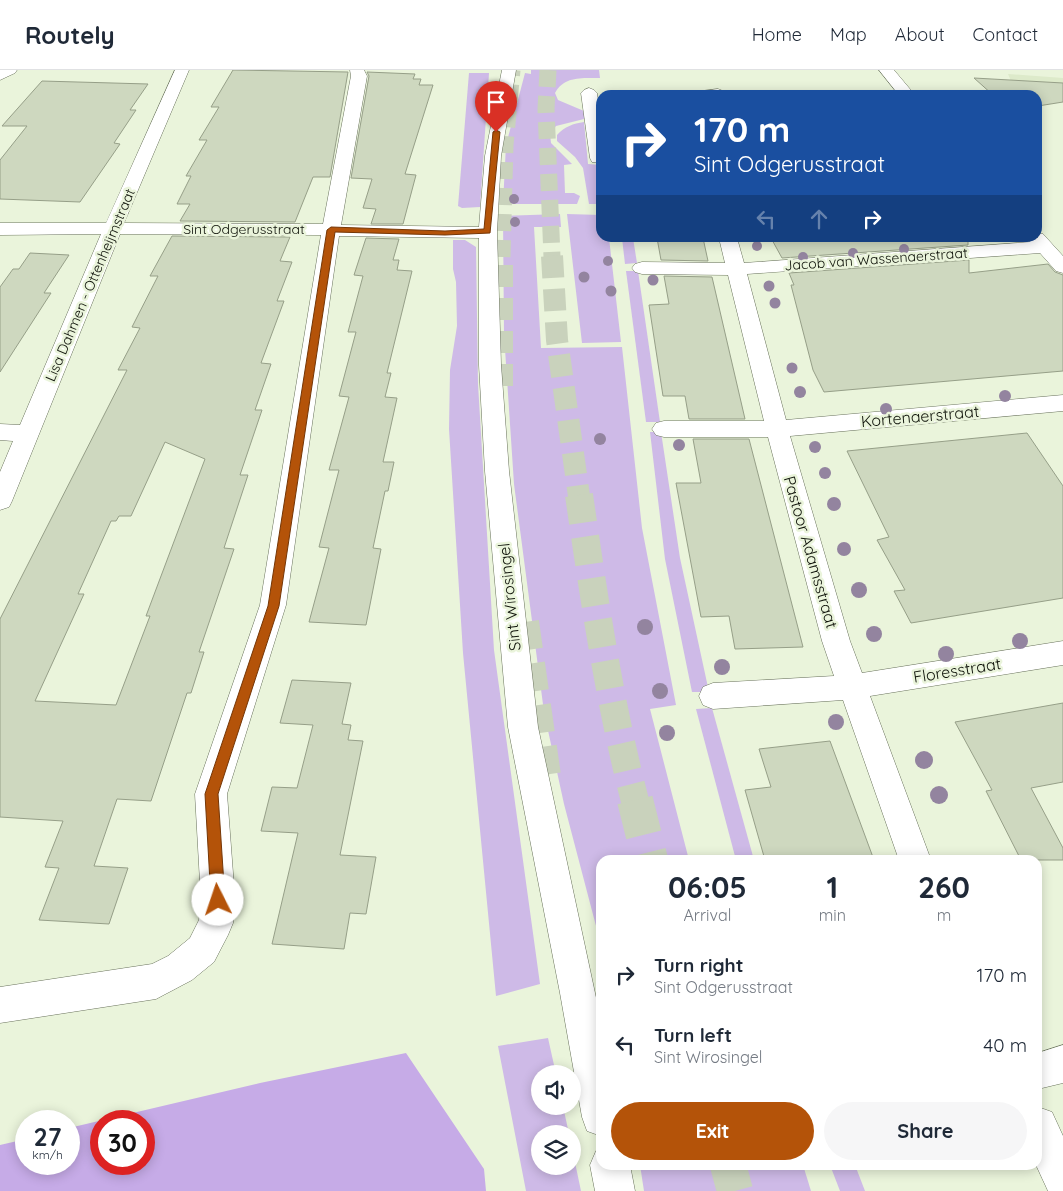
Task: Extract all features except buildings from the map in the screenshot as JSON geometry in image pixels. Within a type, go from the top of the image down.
[{"type":"street","points":[[0,75],[10,70]]},
{"type":"street","name":"Lisa Dahmen - Ottenheijmstraat","points":[[0,501],[113,228],[182,70]]},
{"type":"street","points":[[0,1005],[156,981],[180,968],[202,950],[216,923],[218,900],[211,794],[273,606],[331,230],[359,76],[357,70]]},
{"type":"street","name":"Sint Wirosingel","points":[[509,70],[493,156],[488,232],[490,365],[496,462],[523,727],[596,1090]]},
{"type":"street","points":[[886,70],[904,90]]},
{"type":"street","points":[[589,93],[596,144]]},
{"type":"street","name":"Sint Odgerusstraat","points":[[0,229],[113,228],[488,232]]},
{"type":"street","name":"Pastoor Adamsstraat","points":[[729,242],[777,430],[836,641],[913,855]]},
{"type":"street","points":[[1040,242],[1063,266]]},
{"type":"street","name":"Jacob van Wassenaerstraat","points":[[642,268],[737,269],[1040,242]]},
{"type":"street","name":"Kortenaerstraat","points":[[664,429],[777,430],[1063,403]]},
{"type":"street","points":[[0,432],[28,433]]},
{"type":"street","name":"Floresstraat","points":[[713,696],[851,687],[1063,653]]},
{"type":"street","points":[[1042,1070],[1063,1064]]},
{"type":"street","points":[[1042,1134],[1063,1179]]},
{"type":"street","points":[[611,1170],[615,1191]]},
{"type":"shaded area","points":[[531,70],[599,70],[600,78],[580,78],[568,81],[563,83],[555,93],[558,100],[584,111],[584,119],[556,126],[550,134],[551,143],[572,164],[564,165],[565,193],[574,193],[580,196],[577,204],[503,204],[506,145],[525,73],[531,74]]},
{"type":"shaded area","points":[[469,73],[489,73],[480,207],[462,208],[458,206]]},
{"type":"shaded area","points":[[1008,74],[1063,78],[1063,97],[1042,100],[1042,90],[1015,90]]},
{"type":"shaded area","points":[[584,122],[588,164],[596,165],[596,204],[589,204],[583,168],[575,157],[557,141],[557,135],[563,129]]},
{"type":"shaded area","points":[[560,214],[561,227],[534,227],[541,348],[622,347],[642,528],[676,705],[650,709],[688,855],[596,855],[596,926],[564,804],[544,712],[514,484],[504,334],[503,216]]},
{"type":"shaded area","points":[[567,214],[596,215],[596,242],[609,242],[621,342],[582,343]]},
{"type":"shaded area","points":[[453,240],[465,240],[476,247],[478,384],[494,650],[540,984],[496,996],[463,653],[449,429],[450,370],[457,326]]},
{"type":"shaded area","points":[[622,242],[634,242],[637,263],[625,264]]},
{"type":"shaded area","points":[[626,271],[638,271],[660,422],[646,422]]},
{"type":"shaded area","points":[[650,432],[661,432],[680,558],[709,692],[692,692],[665,559]]},
{"type":"shaded area","points":[[712,708],[753,855],[735,855],[696,709]]},
{"type":"shaded area","points":[[548,1038],[554,1065],[531,1065],[531,1115],[565,1115],[567,1125],[531,1125],[531,1175],[578,1175],[581,1191],[526,1191],[498,1046]]},
{"type":"shaded area","points":[[406,1053],[484,1169],[486,1191],[0,1191],[0,1145],[15,1142],[15,1175],[80,1175],[80,1125],[90,1123],[90,1175],[155,1175],[155,1110],[145,1110],[260,1083]]},
{"type":"shaded area","points":[[641,1170],[805,1170],[811,1191],[644,1191]]},
{"type":"shaded area","points":[[832,1170],[857,1170],[865,1191],[840,1191]]},
{"type":"tunnel","points":[[502,257],[505,145],[512,70]]},
{"type":"tunnel","points":[[548,70],[546,109],[552,257]]},
{"type":"tunnel","points":[[552,256],[557,340],[579,496]]},
{"type":"tunnel","points":[[502,257],[502,386]]},
{"type":"tunnel","points":[[579,495],[596,611],[617,725],[635,801]]},
{"type":"tunnel","points":[[525,622],[548,783]]},
{"type":"tunnel","points":[[635,800],[649,855]]},
{"type":"tunnel","points":[[729,1170],[735,1191]]},
{"type":"route","points":[[218,900],[211,794],[273,606],[331,230],[445,233],[488,232],[496,132]]}]
